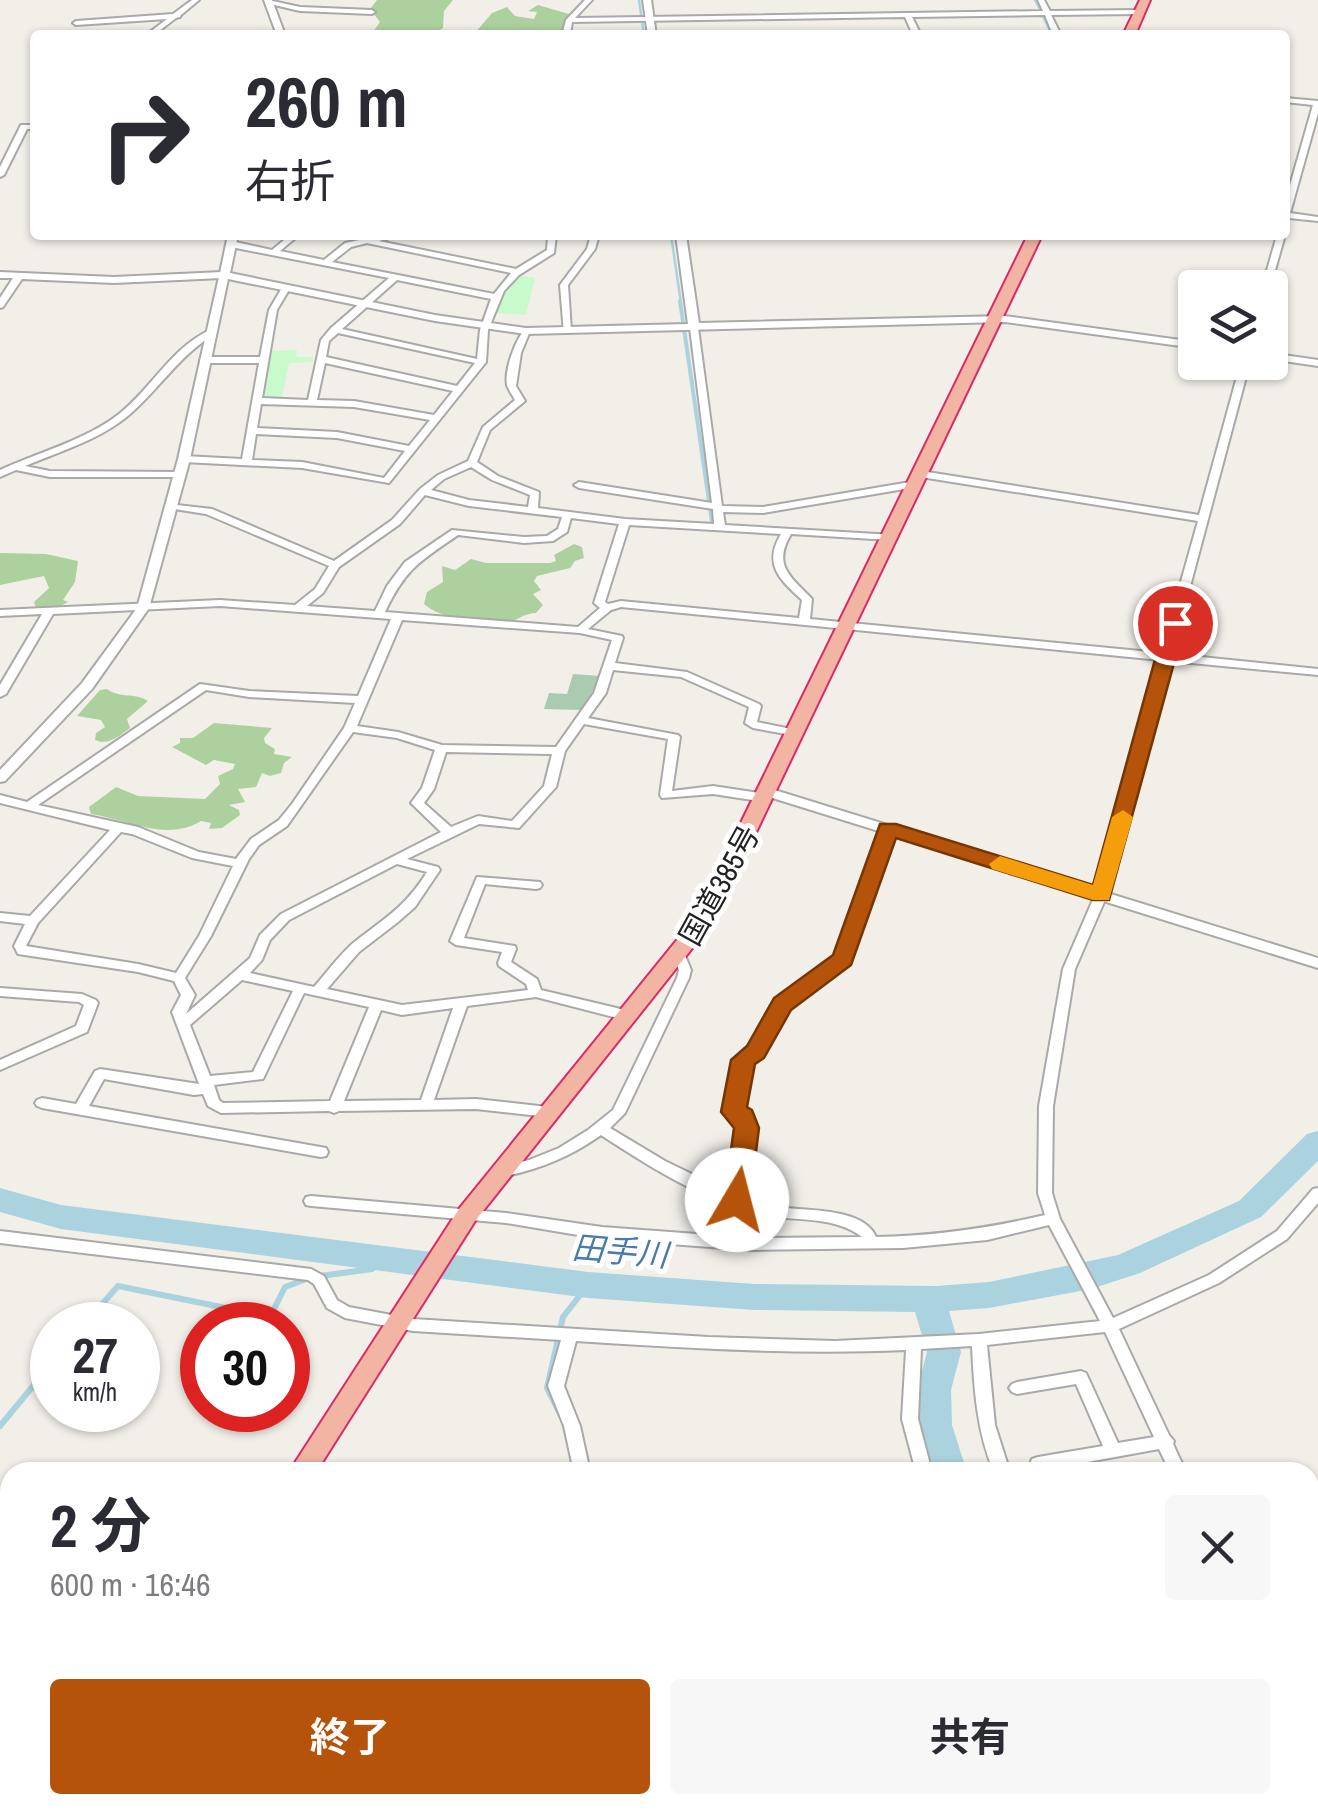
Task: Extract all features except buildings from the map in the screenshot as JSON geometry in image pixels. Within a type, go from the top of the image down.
[{"type":"highway","points":[[1130,30],[1142,6]]},
{"type":"highway","name":"国道385号","points":[[308,1462],[466,1216],[498,1172],[679,956],[714,902],[1032,240]]},
{"type":"street","points":[[157,30],[196,0]]},
{"type":"street","points":[[567,30],[569,20],[589,0]]},
{"type":"street","points":[[648,0],[651,30]]},
{"type":"street","points":[[1041,0],[1055,30]]},
{"type":"street","points":[[268,1],[300,8],[372,12]]},
{"type":"street","points":[[268,1],[280,30]]},
{"type":"street","points":[[569,20],[1047,12],[1142,6]]},
{"type":"street","points":[[907,14],[915,30]]},
{"type":"street","points":[[76,23],[178,16]]},
{"type":"street","points":[[1290,100],[1318,103],[1290,199]]},
{"type":"street","points":[[0,175],[24,127],[30,127]]},
{"type":"street","points":[[1290,216],[1318,219]]},
{"type":"street","points":[[0,778],[87,686],[143,608],[184,459],[232,240]]},
{"type":"street","points":[[235,240],[324,263],[495,297]]},
{"type":"street","points":[[274,252],[289,240]]},
{"type":"street","points":[[324,263],[342,248],[371,240]]},
{"type":"street","points":[[184,459],[247,460],[339,470],[386,481],[481,362],[485,327],[495,297],[514,271],[551,252],[552,240]]},
{"type":"street","points":[[567,331],[564,285],[594,240]]},
{"type":"street","points":[[682,240],[720,528]]},
{"type":"street","points":[[1271,270],[1279,240]]},
{"type":"street","points":[[366,241],[514,271]]},
{"type":"street","points":[[0,275],[114,280],[222,275],[485,327],[526,331],[994,320],[1178,343]]},
{"type":"street","points":[[0,305],[19,276]]},
{"type":"street","points":[[312,402],[322,346],[334,330],[394,278]]},
{"type":"street","points":[[247,460],[273,310],[286,288]]},
{"type":"street","points":[[334,330],[481,362]]},
{"type":"street","points":[[296,609],[319,590],[336,566],[396,522],[423,490],[440,477],[472,463],[486,429],[520,401],[511,386],[516,353],[526,331]]},
{"type":"street","points":[[0,474],[109,425],[128,412],[162,370],[210,332]]},
{"type":"street","points":[[321,359],[457,389]]},
{"type":"street","points":[[1288,359],[1318,363]]},
{"type":"street","points":[[204,360],[264,360]]},
{"type":"street","points":[[1174,1462],[1056,1222],[1045,1192],[1044,1162],[1052,1057],[1069,969],[1101,895],[1241,380]]},
{"type":"street","points":[[257,401],[386,408],[435,418]]},
{"type":"street","points":[[252,431],[336,435],[411,449]]},
{"type":"street","points":[[472,463],[495,478],[535,494],[533,510]]},
{"type":"street","points":[[14,467],[50,474],[180,475]]},
{"type":"street","points":[[579,485],[718,508],[763,510],[919,479],[1203,519]]},
{"type":"street","points":[[423,490],[468,503],[625,522],[890,536]]},
{"type":"street","points":[[172,506],[208,511],[336,566]]},
{"type":"street","points":[[378,616],[392,586],[409,564],[456,532],[549,539],[563,530],[567,516]]},
{"type":"street","points":[[607,608],[600,603],[625,522]]},
{"type":"street","points":[[786,532],[775,554],[777,566],[782,578],[806,600],[804,621]]},
{"type":"street","points":[[0,612],[220,603],[580,630],[618,638],[600,693],[559,752],[550,788],[515,825],[478,820],[275,923],[256,960],[182,1018]]},
{"type":"street","points":[[580,630],[607,608],[621,604],[1318,672]]},
{"type":"street","points":[[0,694],[49,612]]},
{"type":"street","points":[[179,978],[255,842],[283,823],[350,728],[397,618]]},
{"type":"street","points":[[608,666],[696,679],[755,706],[751,722],[756,726],[797,734]]},
{"type":"street","points":[[27,806],[204,686],[249,694],[362,700]]},
{"type":"street","points":[[582,720],[674,737],[666,796],[713,790],[767,795],[1318,963]]},
{"type":"street","points":[[350,728],[441,748],[559,752]]},
{"type":"street","points":[[441,748],[428,789],[417,803],[449,832]]},
{"type":"street","points":[[0,799],[134,830],[196,855],[240,864]]},
{"type":"street","points":[[118,828],[33,921],[20,946],[23,950],[179,978],[188,995],[182,1018],[214,1103],[221,1108],[476,1104],[548,1112]]},
{"type":"street","points":[[737,1200],[747,1128],[743,1116],[733,1112],[743,1060],[756,1052],[782,1004],[843,959],[888,829]]},
{"type":"street","points":[[317,992],[358,946],[390,926],[420,895],[434,870],[396,860]]},
{"type":"street","points":[[536,885],[481,880],[456,942],[510,949],[504,963],[532,982],[536,993]]},
{"type":"street","points":[[0,917],[33,921]]},
{"type":"street","points":[[498,1172],[539,1164],[601,1130],[618,1114],[667,1016],[685,970],[679,956]]},
{"type":"street","points":[[240,975],[402,1010],[536,993],[630,1016]]},
{"type":"street","points":[[80,1110],[100,1074],[194,1090],[258,1076],[300,989]]},
{"type":"street","points":[[0,992],[82,998],[91,1004],[82,1029],[0,1065]]},
{"type":"street","points":[[426,1104],[462,1002]]},
{"type":"street","points":[[334,1108],[377,1004]]},
{"type":"street","points":[[42,1103],[321,1152]]},
{"type":"street","points":[[208,1132],[221,1108]]},
{"type":"street","points":[[601,1130],[652,1160],[737,1200],[766,1212],[847,1221],[859,1226],[870,1243]]},
{"type":"street","points":[[0,1237],[311,1275],[319,1280],[332,1304],[345,1312],[570,1335],[708,1343],[914,1345],[1108,1321],[1214,1279],[1282,1234],[1316,1200]]},
{"type":"street","points":[[311,1201],[751,1244],[870,1243],[987,1234],[1056,1222]]},
{"type":"street","points":[[570,1335],[556,1386],[572,1426],[580,1462]]},
{"type":"street","points":[[978,1340],[984,1401],[997,1462]]},
{"type":"street","points":[[914,1345],[910,1418],[921,1462]]},
{"type":"street","points":[[1017,1388],[1081,1376],[1113,1451]]},
{"type":"street","points":[[1050,1462],[1166,1441]]},
{"type":"green space","points":[[377,0],[453,0],[444,11],[440,30],[374,30],[380,22],[370,9]]},
{"type":"green space","points":[[538,5],[569,14],[563,30],[477,30],[492,13],[507,7],[515,16],[534,19],[537,12],[528,11]]},
{"type":"green space","points":[[518,275],[535,278],[526,315],[495,313],[501,298]]},
{"type":"green space","points":[[297,350],[296,357],[313,357],[312,362],[289,363],[282,399],[263,397],[271,351]]},
{"type":"green space","points":[[574,544],[582,547],[584,558],[570,568],[537,576],[534,581],[541,590],[533,594],[543,605],[536,613],[508,622],[488,623],[452,617],[424,604],[427,592],[443,582],[442,566],[455,570],[471,559],[486,563],[550,563],[556,561],[554,555]]},
{"type":"green space","points":[[0,553],[46,554],[78,561],[75,582],[63,600],[68,602],[57,608],[36,608],[34,602],[49,588],[44,576],[0,585]]},
{"type":"green space","points":[[573,674],[600,676],[583,710],[544,709],[549,693],[567,694]]},
{"type":"green space","points":[[100,690],[148,701],[127,719],[130,728],[114,739],[100,742],[95,740],[96,733],[105,727],[101,720],[77,716]]},
{"type":"green space","points":[[214,723],[272,728],[264,738],[265,743],[275,749],[274,754],[292,757],[284,763],[281,773],[262,773],[256,787],[238,789],[245,802],[229,805],[239,810],[240,815],[222,828],[209,829],[211,823],[201,821],[161,830],[91,814],[89,807],[116,787],[138,796],[205,799],[220,784],[218,776],[235,764],[214,760],[206,765],[172,747],[180,743],[180,738],[193,738]]},
{"type":"waterway","points":[[639,0],[643,30]]},
{"type":"waterway","points":[[1035,0],[1041,11]]},
{"type":"waterway","points":[[1042,14],[1050,30]]},
{"type":"waterway","points":[[672,240],[681,303]]},
{"type":"waterway","points":[[680,301],[712,522]]},
{"type":"waterway","name":"田手川","points":[[936,1299],[989,1295],[1091,1276],[1129,1264],[1250,1209],[1318,1142]]},
{"type":"waterway","name":"田手川","points":[[0,1200],[61,1217],[588,1285],[755,1297],[936,1299]]},
{"type":"waterway","points":[[320,1276],[372,1269],[382,1257]]},
{"type":"waterway","points":[[104,1302],[118,1286],[270,1317],[285,1287],[309,1278]]},
{"type":"waterway","points":[[559,1412],[547,1388],[563,1317],[588,1285]]},
{"type":"waterway","points":[[936,1299],[931,1315],[944,1352],[934,1390],[935,1425],[947,1462]]},
{"type":"waterway","points":[[0,1426],[30,1390]]},
{"type":"slow traffic","points":[[1000,864],[1101,895],[1123,817]]},
{"type":"route","points":[[737,1200],[747,1128],[743,1116],[733,1112],[743,1060],[756,1052],[782,1004],[843,959],[888,829],[1101,895],[1175,623]]}]
